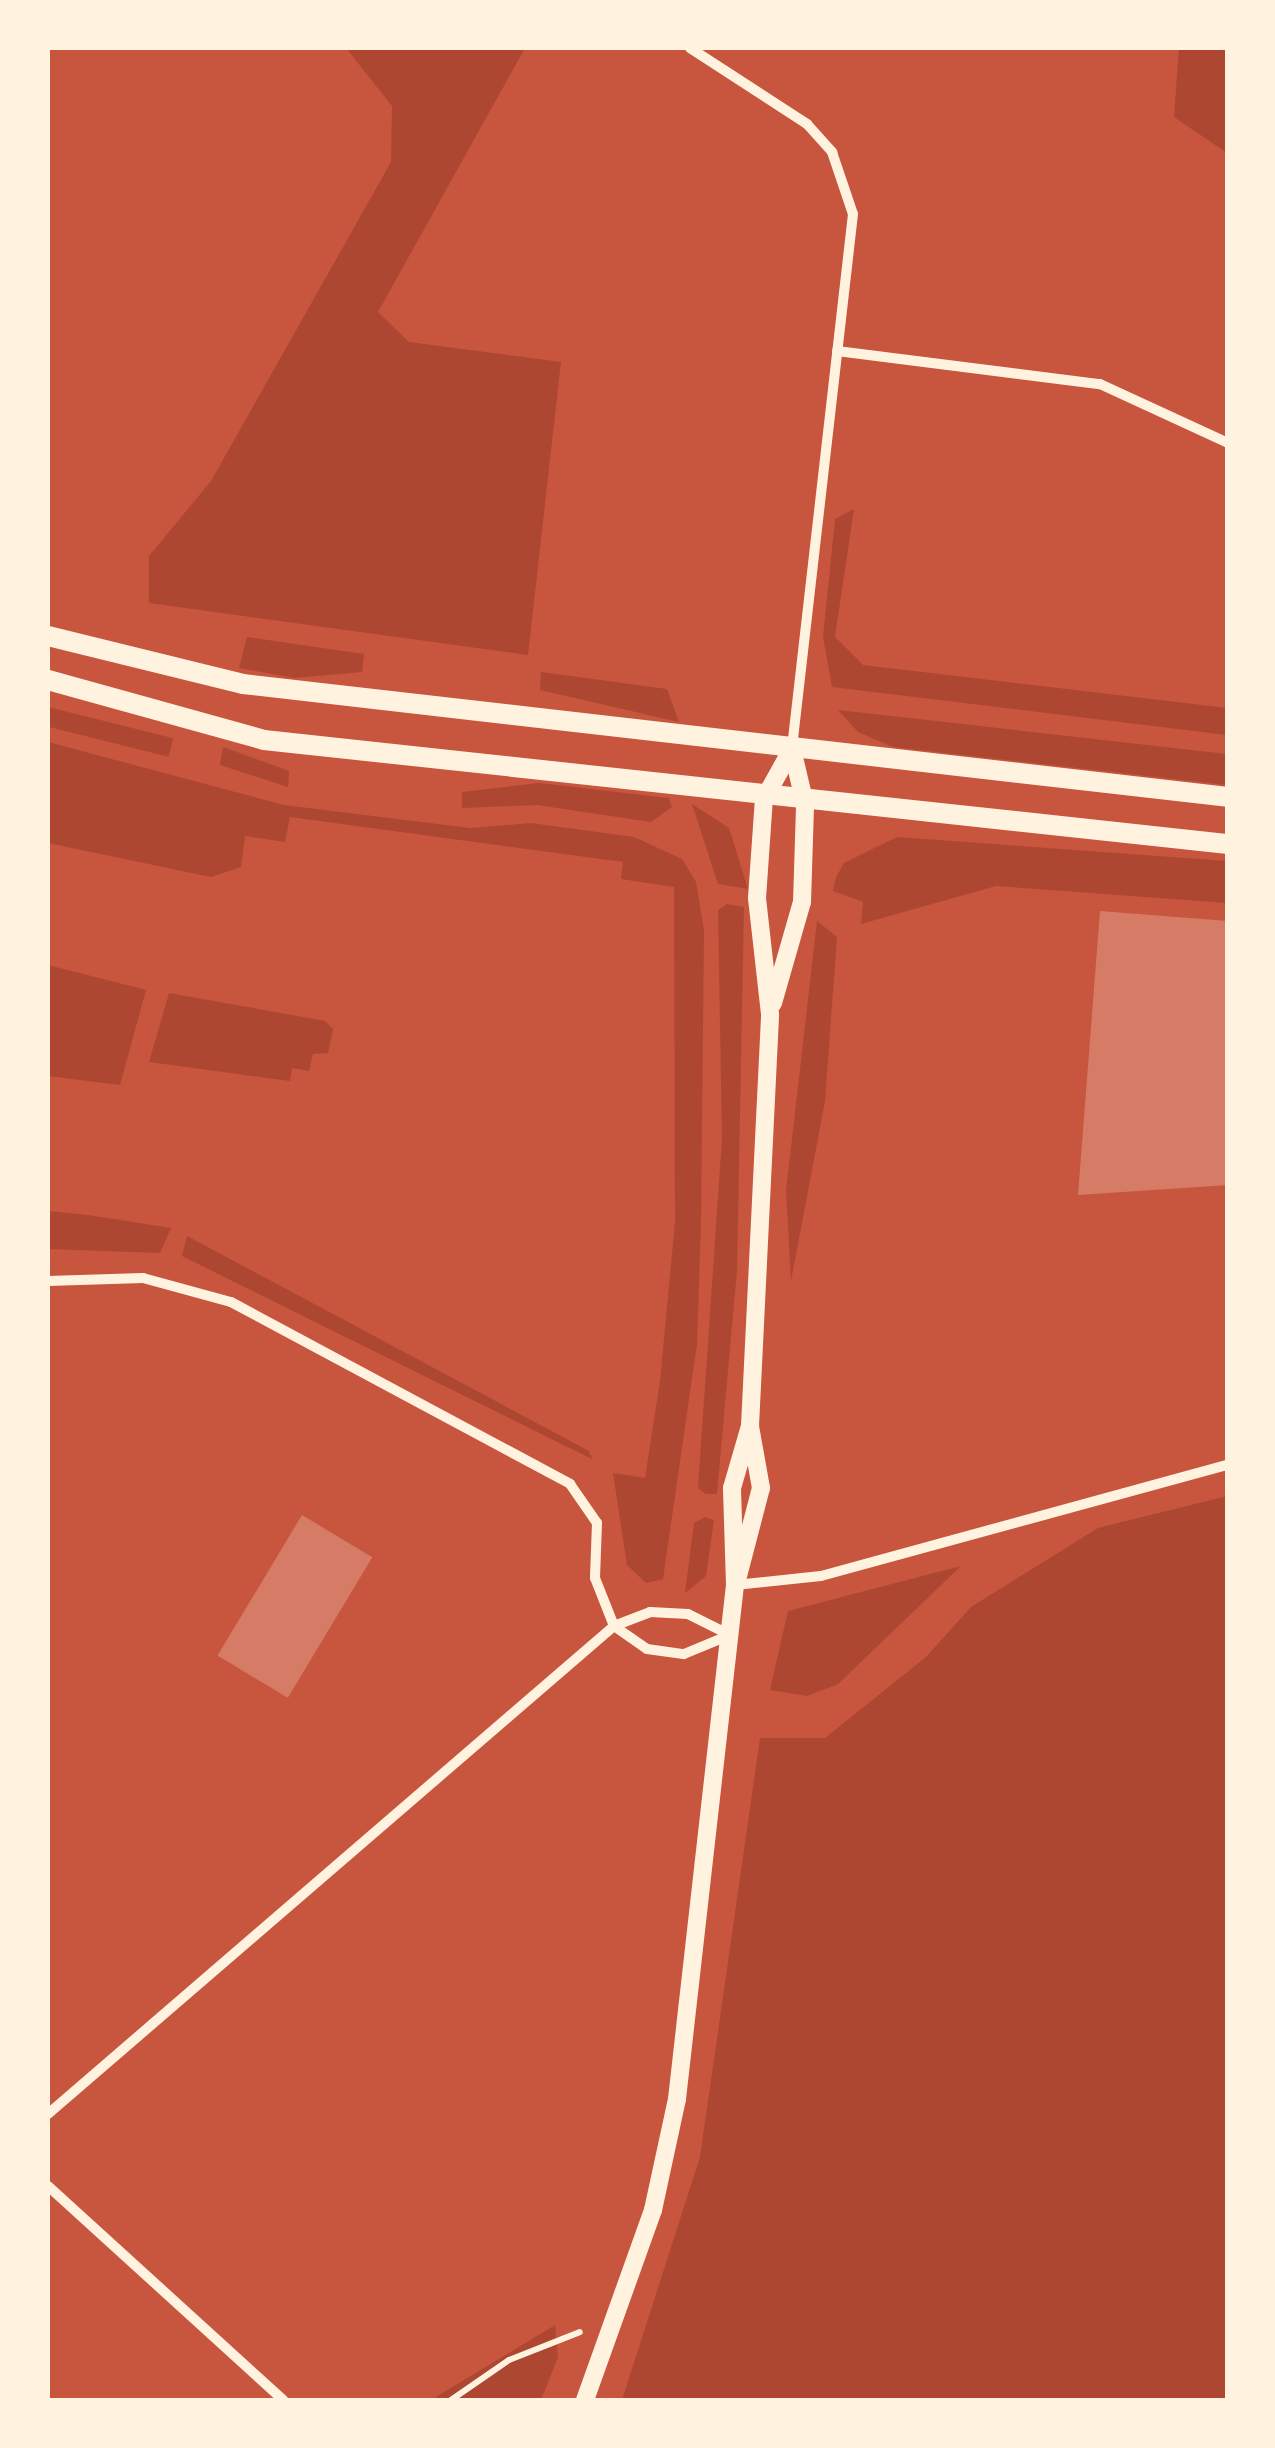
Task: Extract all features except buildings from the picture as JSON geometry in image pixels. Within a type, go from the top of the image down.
[{"type":"main road","points":[[48,636],[243,684],[1228,796]]},
{"type":"main road","points":[[48,680],[264,740],[764,800],[1228,844]]},
{"type":"street","points":[[690,48],[796,115],[848,184],[837,351],[792,749],[805,804],[802,902],[770,1014]]},
{"type":"street","points":[[837,351],[1100,384],[1228,443]]},
{"type":"street","points":[[735,1586],[728,1526],[750,1426],[770,1014],[757,898],[764,800],[792,749]]},
{"type":"street","points":[[48,1281],[142,1278],[230,1302],[570,1484],[596,1522],[595,1578],[614,1626],[647,1649],[684,1654],[730,1635]]},
{"type":"street","points":[[585,2400],[653,2210],[676,2098],[735,1586],[761,1488],[750,1426]]},
{"type":"street","points":[[735,1586],[821,1576],[1228,1465]]},
{"type":"street","points":[[48,2114],[614,1626],[650,1612],[688,1614],[730,1635]]},
{"type":"street","points":[[48,2186],[282,2400]]},
{"type":"path","points":[[451,2400],[509,2360],[580,2332]]},
{"type":"shaded area","points":[[346,48],[525,48],[378,312],[409,342],[561,362],[528,655],[149,603],[149,556],[211,481],[391,162],[392,106]]},
{"type":"shaded area","points":[[1179,48],[1227,48],[1227,153],[1174,117]]},
{"type":"shaded area","points":[[854,509],[835,637],[863,665],[1227,708],[1227,735],[832,687],[823,637],[835,519]]},
{"type":"shaded area","points":[[247,637],[364,654],[362,672],[294,678],[239,668]]},
{"type":"shaded area","points":[[541,672],[667,689],[679,722],[540,690]]},
{"type":"shaded area","points":[[48,707],[173,738],[169,757],[48,727]]},
{"type":"shaded area","points":[[838,710],[1227,754],[1227,785],[893,747],[858,732]]},
{"type":"shaded area","points":[[48,742],[284,805],[470,828],[531,823],[634,837],[682,859],[696,882],[704,930],[701,1224],[697,1344],[663,1579],[646,1583],[627,1565],[613,1473],[645,1478],[660,1381],[675,1222],[674,887],[621,879],[623,862],[290,817],[285,842],[245,836],[241,867],[211,877],[48,843]]},
{"type":"shaded area","points":[[223,747],[289,771],[288,787],[220,765]]},
{"type":"shaded area","points":[[539,783],[669,798],[672,807],[651,822],[537,805],[462,808],[462,792]]},
{"type":"shaded area","points":[[692,804],[729,828],[748,889],[718,884]]},
{"type":"shaded area","points":[[897,837],[1227,861],[1227,903],[996,886],[861,924],[863,902],[833,891],[836,877],[844,863]]},
{"type":"shaded area","points":[[727,904],[744,907],[737,1270],[717,1494],[706,1494],[698,1488],[722,1139],[718,910]]},
{"type":"shaded area","points":[[817,921],[837,937],[825,1101],[791,1281],[786,1191]]},
{"type":"shaded area","points":[[48,965],[146,990],[120,1085],[48,1076]]},
{"type":"shaded area","points":[[169,993],[325,1021],[333,1029],[328,1053],[313,1054],[309,1071],[292,1068],[290,1081],[149,1062]]},
{"type":"shaded area","points":[[48,1211],[171,1228],[160,1253],[48,1249]]},
{"type":"shaded area","points":[[187,1236],[589,1451],[592,1459],[182,1256]]},
{"type":"shaded area","points":[[1227,1496],[1227,2400],[622,2400],[700,2157],[760,1738],[825,1738],[926,1657],[971,1607],[1098,1528]]},
{"type":"shaded area","points":[[705,1517],[714,1520],[706,1576],[685,1593],[694,1523]]},
{"type":"shaded area","points":[[961,1566],[838,1684],[807,1696],[770,1690],[788,1611]]},
{"type":"shaded area","points":[[555,2325],[558,2357],[541,2400],[431,2400]]}]
